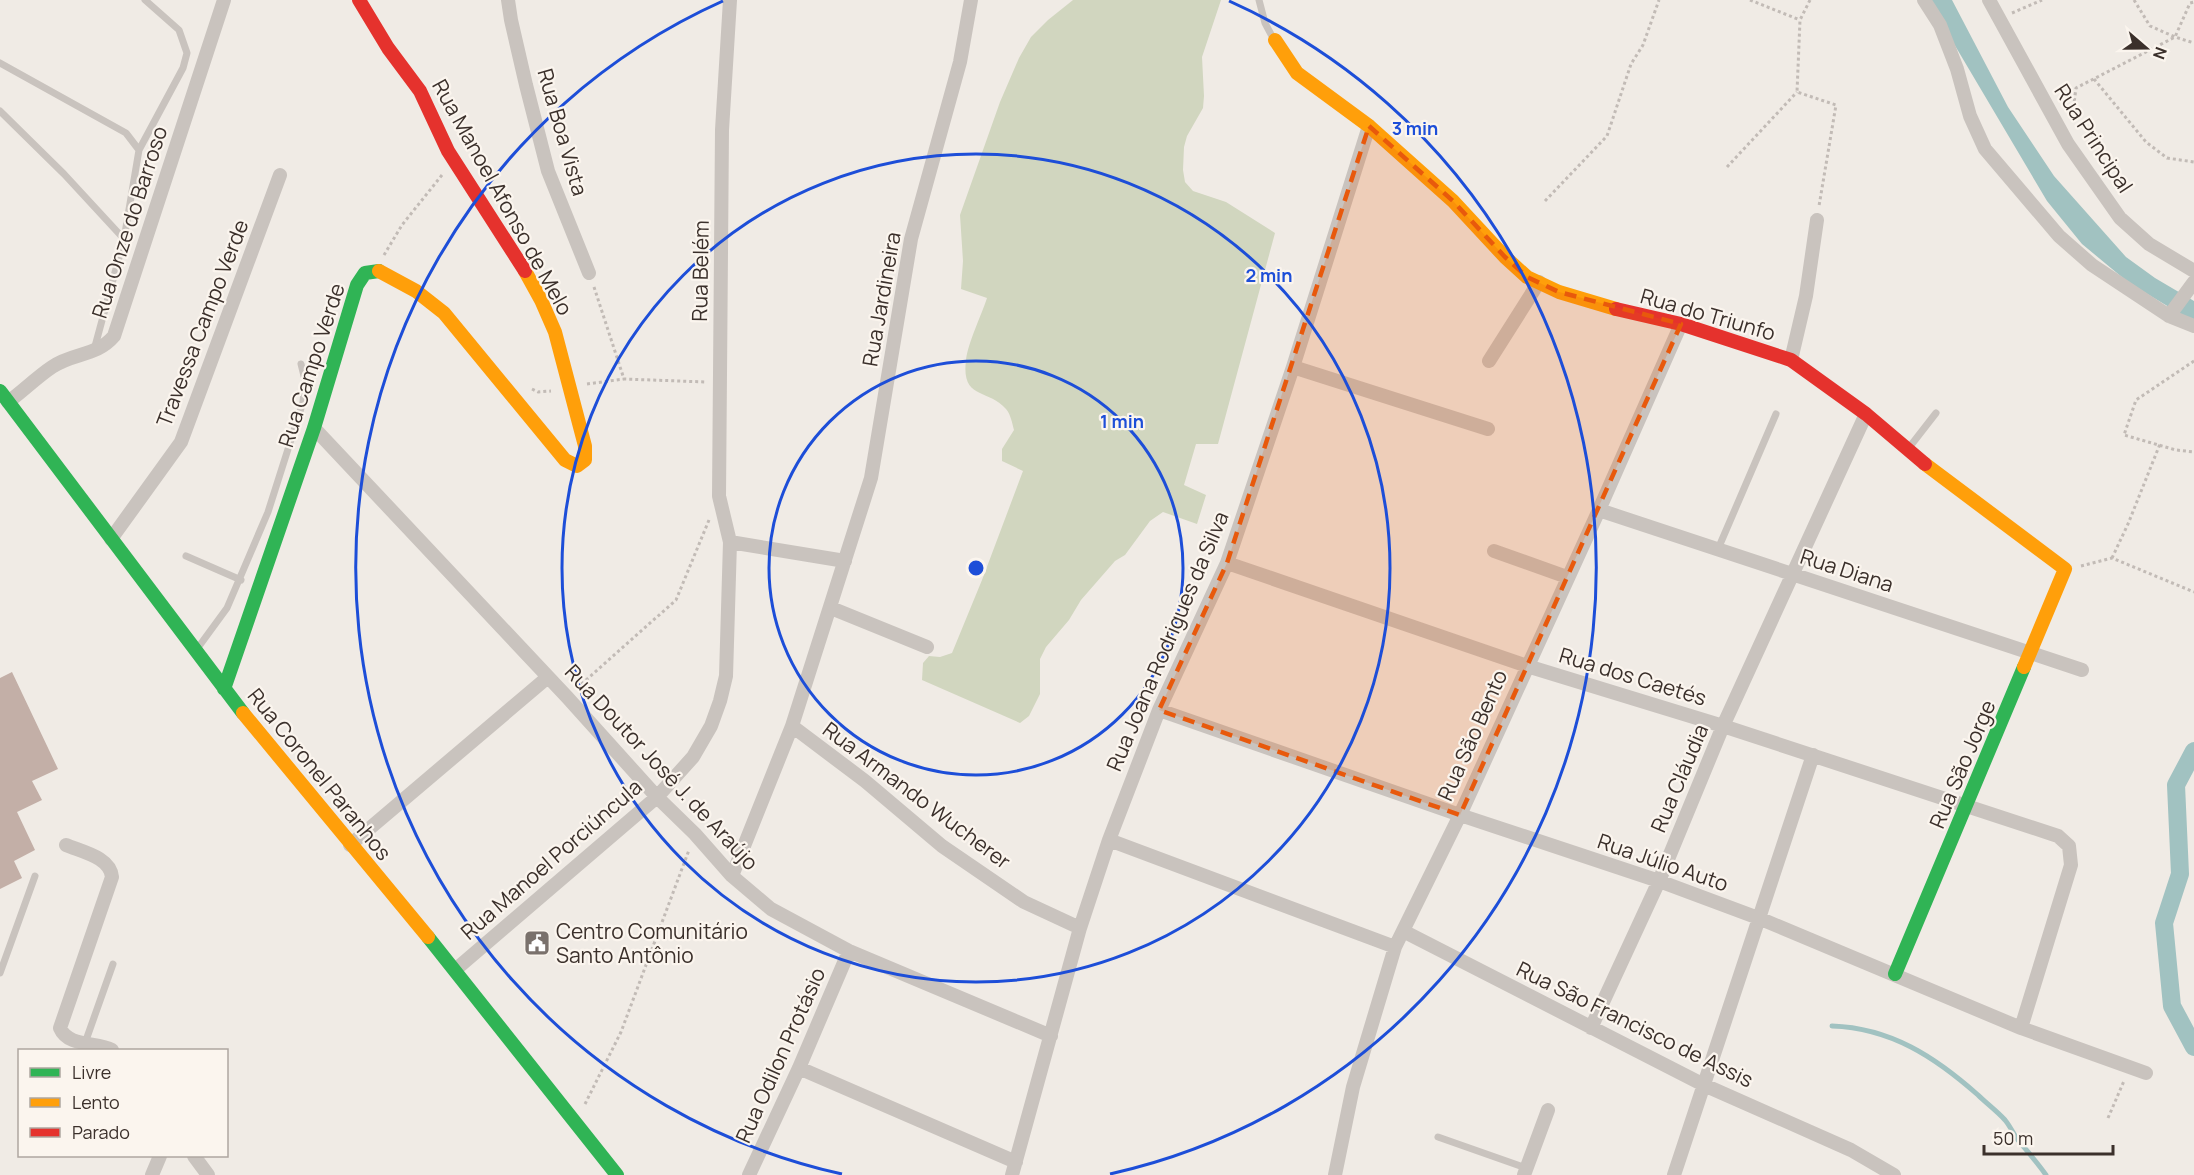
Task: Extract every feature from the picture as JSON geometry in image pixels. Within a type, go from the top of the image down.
[{"type":"street","name":"Rua Onze do Barroso","points":[[4,397],[53,366],[105,346],[114,336],[224,0]]},
{"type":"street","name":"Rua Manoel Afonso de Melo","points":[[359,0],[388,48],[420,91],[454,160],[542,300],[555,332],[585,446],[585,460],[577,466],[571,465],[555,448]]},
{"type":"street","name":"Rua Boa Vista","points":[[508,0],[523,74],[548,171],[589,273]]},
{"type":"street","name":"Rua Belém","points":[[730,0],[722,130],[718,496],[730,542]]},
{"type":"street","points":[[1924,0],[1940,25],[1970,116],[1985,149],[2059,236],[2092,265],[2170,314],[2194,326]]},
{"type":"street","name":"Rua Principal","points":[[1989,0],[2068,144],[2120,218],[2149,244],[2194,271]]},
{"type":"street","name":"Rua Jardineira","points":[[732,876],[792,726],[871,478],[912,238],[960,62],[972,1]]},
{"type":"street","name":"Rua do Triunfo","points":[[1275,40],[1297,73],[1369,126],[1453,201],[1505,257],[1527,277],[1559,292],[1599,305],[1681,324],[1791,360],[1866,414],[1907,450],[1980,507],[2065,569]]},
{"type":"street","name":"Rua Joana Rodrigues da Silva","points":[[1014,1168],[1080,928],[1109,840],[1158,710],[1227,563],[1293,367],[1369,126]]},
{"type":"street","name":"Travessa Campo Verde","points":[[111,539],[181,442],[280,176]]},
{"type":"street","points":[[1791,360],[1806,297],[1817,220]]},
{"type":"street","name":"Rua Campo Verde","points":[[224,689],[314,428],[357,285],[362,276],[374,270],[391,275],[444,313],[555,448]]},
{"type":"street","points":[[1490,361],[1539,282]]},
{"type":"street","points":[[2170,314],[2191,285]]},
{"type":"street","name":"Rua São Bento","points":[[1335,1175],[1353,1087],[1395,947],[1460,815],[1681,324]]},
{"type":"street","points":[[1293,367],[1488,429]]},
{"type":"street","name":"Rua Coronel Paranhos","points":[[4,397],[224,689],[454,970],[617,1175]]},
{"type":"street","name":"Rua Cláudia","points":[[1591,1028],[1659,881],[1723,726],[1866,414]]},
{"type":"street","name":"Rua Doutor José J. de Araújo","points":[[314,428],[732,876],[771,909],[849,951],[1051,1036]]},
{"type":"street","name":"Rua Diana","points":[[1599,510],[2082,670]]},
{"type":"street","points":[[730,542],[845,561]]},
{"type":"street","name":"Rua Manoel Porciúncula","points":[[454,970],[657,797],[693,757],[711,726],[726,676],[730,542]]},
{"type":"street","points":[[1494,551],[1567,577]]},
{"type":"street","name":"Rua dos Caetés","points":[[1227,563],[1527,666],[1723,726],[1966,808],[2058,836],[2069,846],[2071,865],[2021,1028]]},
{"type":"street","name":"Rua São Jorge","points":[[1895,974],[2032,653],[2065,569]]},
{"type":"street","points":[[831,608],[927,647]]},
{"type":"street","points":[[350,845],[548,677]]},
{"type":"street","name":"Rua Júlio Auto","points":[[1158,710],[1460,815],[1659,881],[1761,919],[2021,1028],[2146,1073]]},
{"type":"street","name":"Rua Armando Wucherer","points":[[792,726],[865,781],[942,846],[1024,902],[1080,928]]},
{"type":"street","points":[[1674,1175],[1761,919],[1813,755]]},
{"type":"street","points":[[1109,840],[1395,947]]},
{"type":"street","points":[[66,845],[104,861],[111,870],[112,877],[61,1022],[62,1032],[75,1041],[108,1049]]},
{"type":"street","name":"Rua São Francisco de Assis","points":[[1403,931],[1704,1085],[1851,1150],[1893,1175]]},
{"type":"street","name":"Rua Odilon Protásio","points":[[749,1175],[799,1068],[849,951]]},
{"type":"street","points":[[799,1068],[1014,1168]]},
{"type":"street","points":[[1525,1172],[1548,1110]]},
{"type":"street","points":[[152,1175],[159,1157]]},
{"type":"street","points":[[195,1157],[207,1175]]},
{"type":"lane","points":[[93,352],[124,239],[139,150],[183,68],[187,53],[179,30],[145,0]]},
{"type":"lane","name":"Rua do Triunfo","points":[[1259,0],[1264,23],[1275,40]]},
{"type":"lane","points":[[0,63],[126,133],[139,150]]},
{"type":"lane","points":[[0,111],[64,174],[124,239]]},
{"type":"lane","points":[[195,651],[228,608],[268,512],[303,402],[305,380],[301,364]]},
{"type":"lane","points":[[1907,450],[1936,412]]},
{"type":"lane","points":[[1718,549],[1776,414]]},
{"type":"lane","points":[[186,556],[241,580]]},
{"type":"lane","points":[[0,973],[35,876]]},
{"type":"lane","points":[[85,1043],[113,964]]},
{"type":"lane","points":[[1438,1137],[1525,1172]]},
{"type":"path","points":[[1545,201],[1606,136],[1631,64],[1643,45],[1659,0]]},
{"type":"path","points":[[1750,0],[1800,20]]},
{"type":"path","points":[[1727,167],[1797,92],[1800,20],[1810,0]]},
{"type":"path","points":[[2000,18],[2042,0]]},
{"type":"path","points":[[2134,0],[2150,26],[2175,38],[2194,43]]},
{"type":"path","points":[[2068,144],[2076,88],[2175,38],[2190,3],[2194,2]]},
{"type":"path","points":[[2094,79],[2146,142],[2168,158],[2194,162]]},
{"type":"path","points":[[1797,92],[1836,105],[1817,220]]},
{"type":"path","points":[[374,270],[402,225],[454,160]]},
{"type":"path","points":[[589,273],[624,379]]},
{"type":"path","points":[[2194,361],[2136,400],[2124,435],[2176,450],[2194,452]]},
{"type":"path","points":[[590,384],[624,379],[720,382]]},
{"type":"path","points":[[2112,558],[2160,444]]},
{"type":"path","points":[[567,697],[676,600],[718,496]]},
{"type":"path","points":[[2065,569],[2112,558],[2194,592]]},
{"type":"path","points":[[575,1121],[590,1096],[621,1032],[695,834]]},
{"type":"path","points":[[2108,1118],[2129,1068]]},
{"type":"highlighted area","points":[[1369,126],[1453,201],[1505,257],[1527,277],[1559,292],[1681,324],[1460,815],[1159,710],[1227,563]]},
{"type":"green space","points":[[1073,0],[1221,0],[1202,57],[1203,108],[1187,136],[1184,147],[1185,182],[1193,191],[1226,202],[1275,233],[1218,444],[1196,444],[1184,485],[1206,495],[1197,524],[1163,512],[1150,521],[1125,555],[1115,561],[1081,600],[1069,620],[1046,647],[1040,659],[1040,694],[1029,716],[1020,723],[922,680],[923,663],[929,656],[940,657],[952,653],[1023,471],[1002,461],[1002,449],[1014,430],[1008,411],[991,398],[977,392],[968,382],[967,353],[987,298],[961,289],[963,261],[960,215],[1000,102],[1019,58],[1031,37]]},
{"type":"water","points":[[1928,0],[1952,0],[2008,107],[2054,176],[2126,257],[2155,278],[2194,301],[2194,322],[2129,283],[2082,244],[2047,201]]},
{"type":"building","points":[[12,672],[58,769],[32,781],[42,800],[17,812],[35,850],[14,861],[22,878],[0,889],[0,678]]},
{"type":"waterway","points":[[2194,751],[2176,785],[2180,874],[2164,923],[2172,1006],[2194,1047]]},
{"type":"waterway","points":[[1832,1026],[1874,1032],[1893,1039],[1945,1068],[2002,1117],[2046,1175]]},
{"type":"traffic: fast","points":[[224,689],[314,428],[357,285],[365,273],[379,271]]},
{"type":"traffic: fast","points":[[0,391],[243,713]]},
{"type":"traffic: fast","points":[[1895,974],[2024,667]]},
{"type":"traffic: fast","points":[[428,937],[617,1175]]},
{"type":"traffic: slow","points":[[1275,40],[1297,73],[1369,126],[1453,201],[1505,257],[1527,277],[1559,292],[1616,309]]},
{"type":"traffic: slow","points":[[379,271],[416,291],[444,313],[565,460],[577,466],[585,460],[585,446],[555,332],[525,271]]},
{"type":"traffic: slow","points":[[1925,464],[2065,569],[2024,667]]},
{"type":"traffic: slow","points":[[243,713],[428,937]]},
{"type":"traffic: jam","points":[[359,0],[388,48],[420,91],[448,151],[525,271]]},
{"type":"traffic: jam","points":[[1616,309],[1681,324],[1791,360],[1866,414],[1925,464]]},
{"type":"place","name":"Centro Comunitário Santo Antônio","points":[[537,943]]}]
